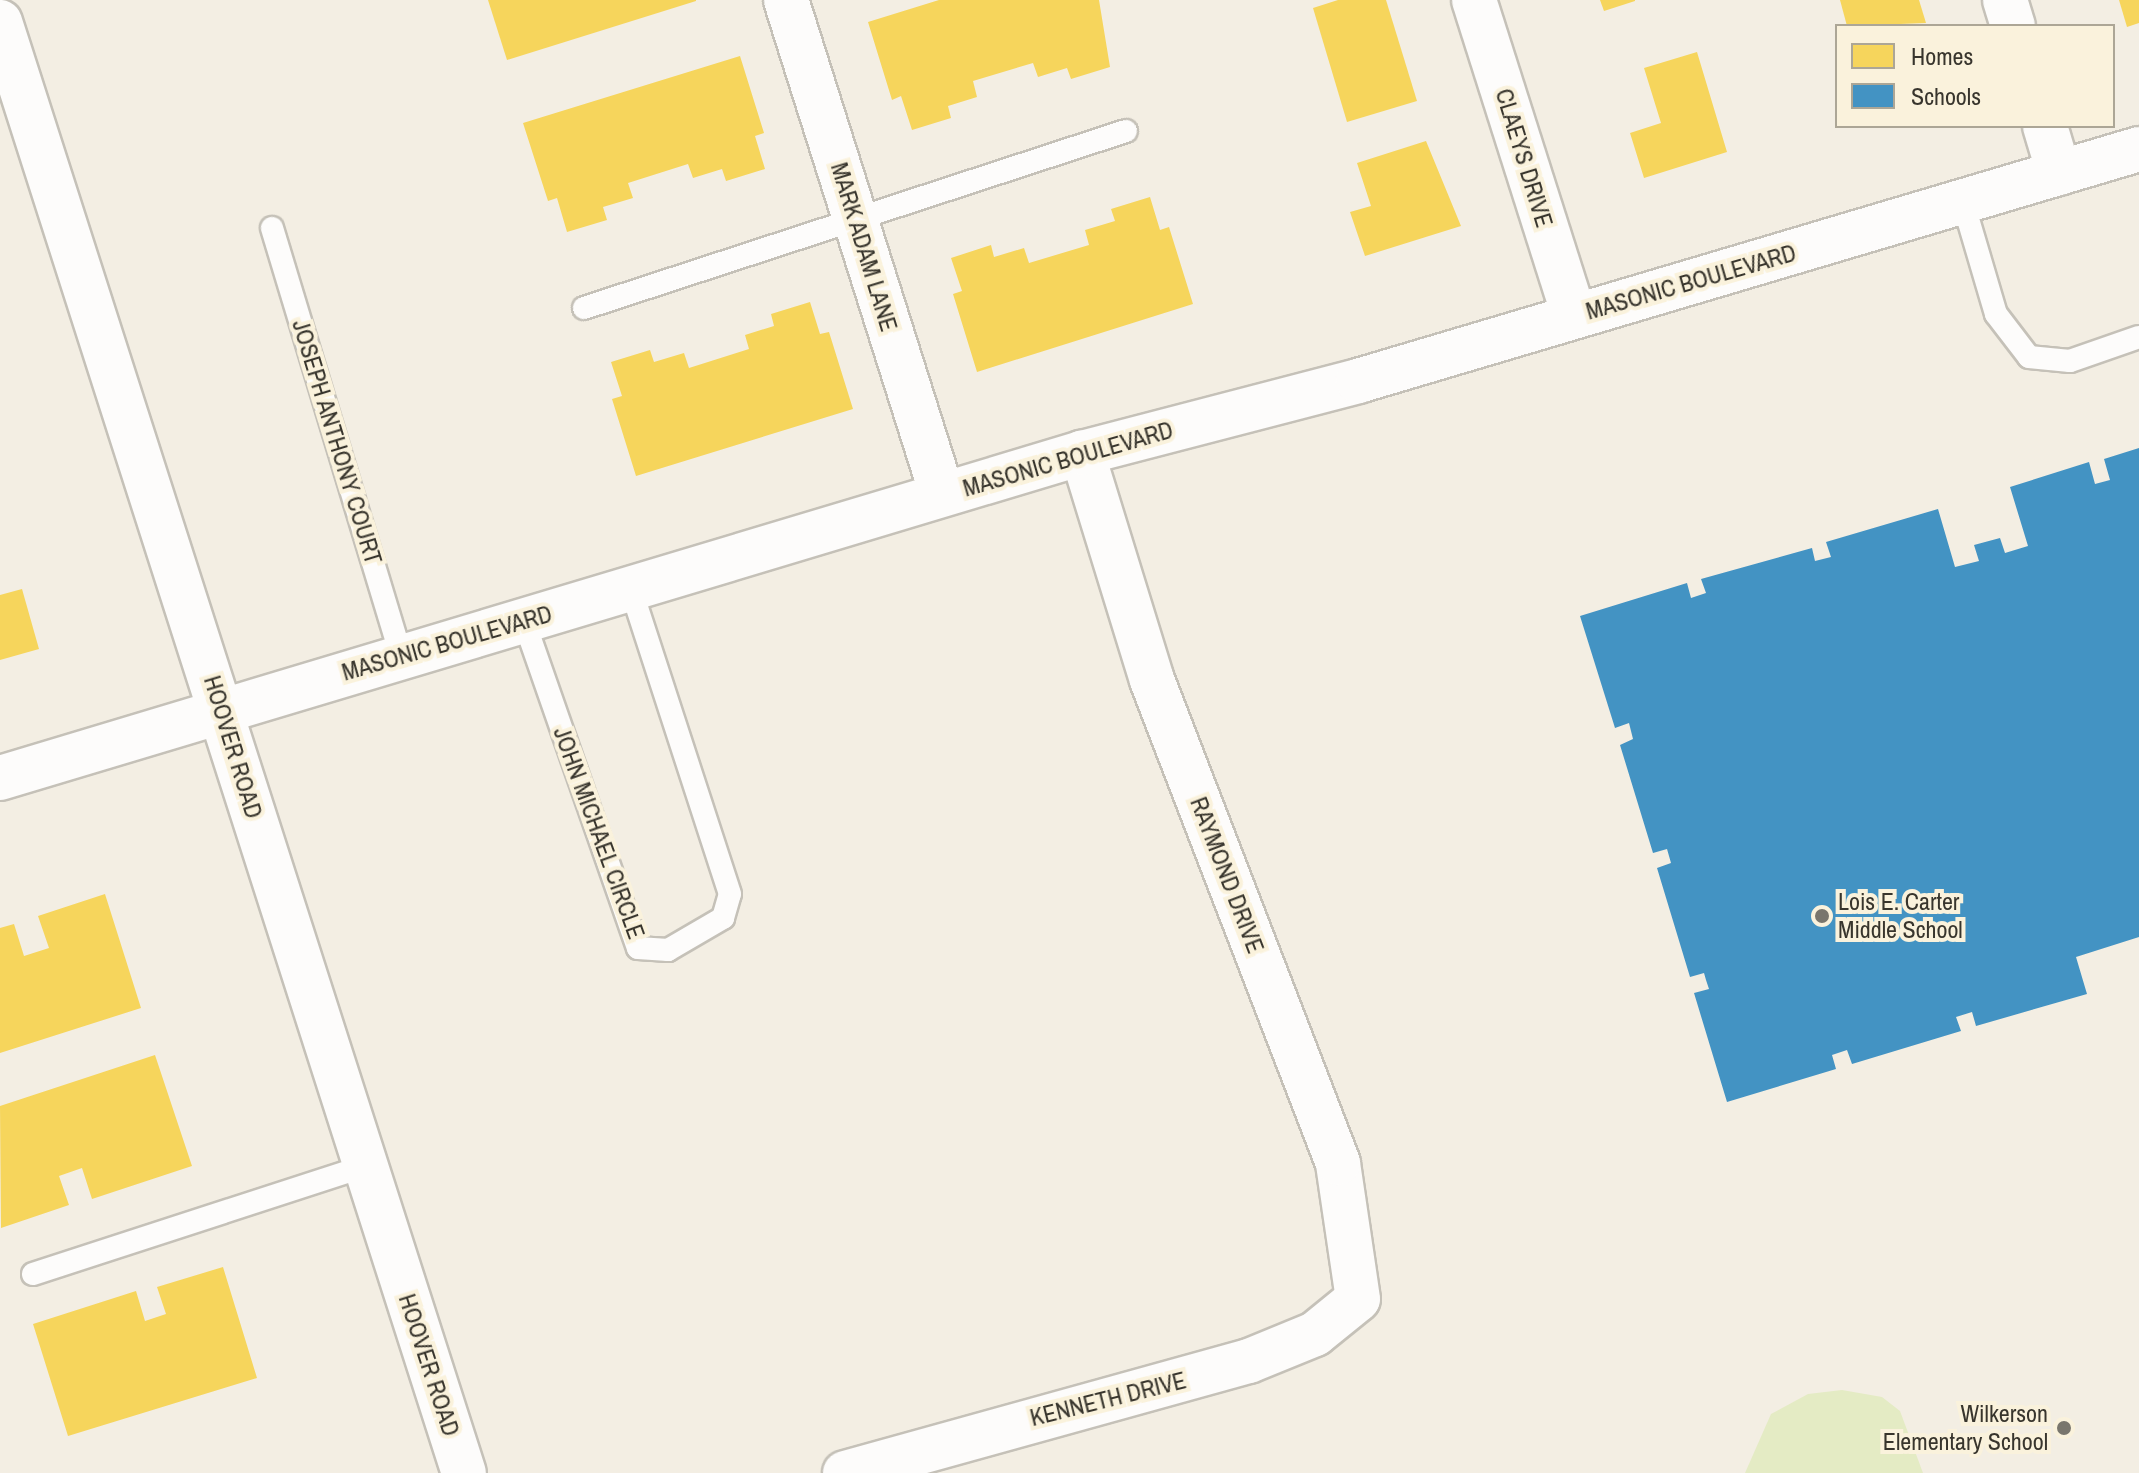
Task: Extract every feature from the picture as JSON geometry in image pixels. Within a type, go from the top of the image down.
[{"type":"street","name":"MARK ADAM LANE","points":[[786,0],[858,217],[942,494]]},
{"type":"street","name":"CLAEYS DRIVE","points":[[1474,0],[1574,316]]},
{"type":"street","points":[[2005,0],[2012,24]]},
{"type":"street","name":"HOOVER ROAD","points":[[0,22],[222,708],[464,1473]]},
{"type":"street","points":[[2046,128],[2059,173]]},
{"type":"street","name":"MASONIC BOULEVARD","points":[[0,778],[222,708],[524,621],[942,494],[1574,316],[2139,149]]},
{"type":"street","name":"RAYMOND DRIVE","points":[[1082,453],[1152,680],[1338,1163],[1358,1299]]},
{"type":"street","name":"KENNETH DRIVE","points":[[845,1473],[1249,1361],[1315,1334],[1358,1299]]},
{"type":"lane","points":[[584,308],[1126,131]]},
{"type":"lane","points":[[1963,202],[1996,314],[2029,357],[2051,364],[2139,337]]},
{"type":"lane","name":"JOSEPH ANTHONY COURT","points":[[272,228],[401,656]]},
{"type":"lane","name":"JOHN MICHAEL CIRCLE","points":[[524,621],[638,948],[668,950],[723,918],[730,894],[631,589]]},
{"type":"lane","points":[[33,1274],[365,1166]]},
{"type":"green space","points":[[1842,1390],[1882,1397],[1900,1411],[1923,1473],[1745,1473],[1771,1414],[1808,1394]]},
{"type":"building: Homes","points":[[488,0],[696,0],[696,1],[507,60]]},
{"type":"building: Homes","points":[[939,0],[1099,0],[1110,67],[1071,79],[1067,68],[1038,77],[1033,63],[973,81],[977,97],[948,106],[951,118],[912,130],[901,96],[892,100],[868,22]]},
{"type":"building: Homes","points":[[1338,0],[1386,0],[1417,101],[1347,122],[1313,8]]},
{"type":"building: Homes","points":[[1600,0],[1635,0],[1635,1],[1604,11]]},
{"type":"building: Homes","points":[[1840,0],[1919,0],[1926,23],[1900,24],[1846,24]]},
{"type":"building: Homes","points":[[2119,0],[2139,0],[2139,23],[2127,27]]},
{"type":"building: Homes","points":[[1697,52],[1727,152],[1644,178],[1630,133],[1661,123],[1644,68]]},
{"type":"building: Homes","points":[[740,56],[764,133],[755,136],[765,169],[726,181],[722,169],[693,178],[688,164],[628,183],[633,198],[603,207],[607,220],[567,232],[557,198],[548,201],[523,123]]},
{"type":"building: Homes","points":[[1426,141],[1461,226],[1365,256],[1350,212],[1371,206],[1357,163]]},
{"type":"building: Homes","points":[[1150,197],[1160,230],[1169,227],[1193,304],[977,372],[953,294],[962,291],[951,258],[991,245],[994,257],[1024,248],[1029,263],[1089,245],[1085,230],[1115,221],[1111,209]]},
{"type":"building: Homes","points":[[810,302],[820,334],[829,332],[853,409],[636,476],[612,399],[622,396],[611,362],[650,350],[654,362],[684,353],[689,368],[749,349],[745,335],[774,326],[771,314]]},
{"type":"building: Homes","points":[[22,589],[39,649],[0,660],[0,595]]},
{"type":"building: Homes","points":[[105,894],[141,1008],[0,1053],[0,928],[14,924],[24,956],[49,948],[38,916]]},
{"type":"building: Homes","points":[[155,1055],[192,1166],[92,1199],[82,1168],[59,1176],[69,1205],[1,1228],[0,1106]]},
{"type":"building: Homes","points":[[223,1267],[257,1378],[68,1436],[33,1324],[136,1291],[145,1321],[166,1314],[157,1287]]},
{"type":"building: Schools","points":[[2139,448],[2139,937],[2076,957],[2087,994],[1976,1026],[1972,1012],[1956,1017],[1961,1031],[1852,1064],[1847,1050],[1832,1055],[1836,1069],[1727,1102],[1694,993],[1709,989],[1704,973],[1690,977],[1657,868],[1671,863],[1667,849],[1653,853],[1620,745],[1633,739],[1629,723],[1615,728],[1580,616],[1687,583],[1691,598],[1706,593],[1701,579],[1812,548],[1815,561],[1831,557],[1826,542],[1938,509],[1955,567],[1979,561],[1974,545],[2000,538],[2005,553],[2028,546],[2010,487],[2089,462],[2095,484],[2110,480],[2104,459]]},
{"type":"place","name":"Lois E. Carter Middle School","points":[[1822,916]]},
{"type":"place","name":"Wilkerson Elementary School","points":[[2064,1428]]}]
